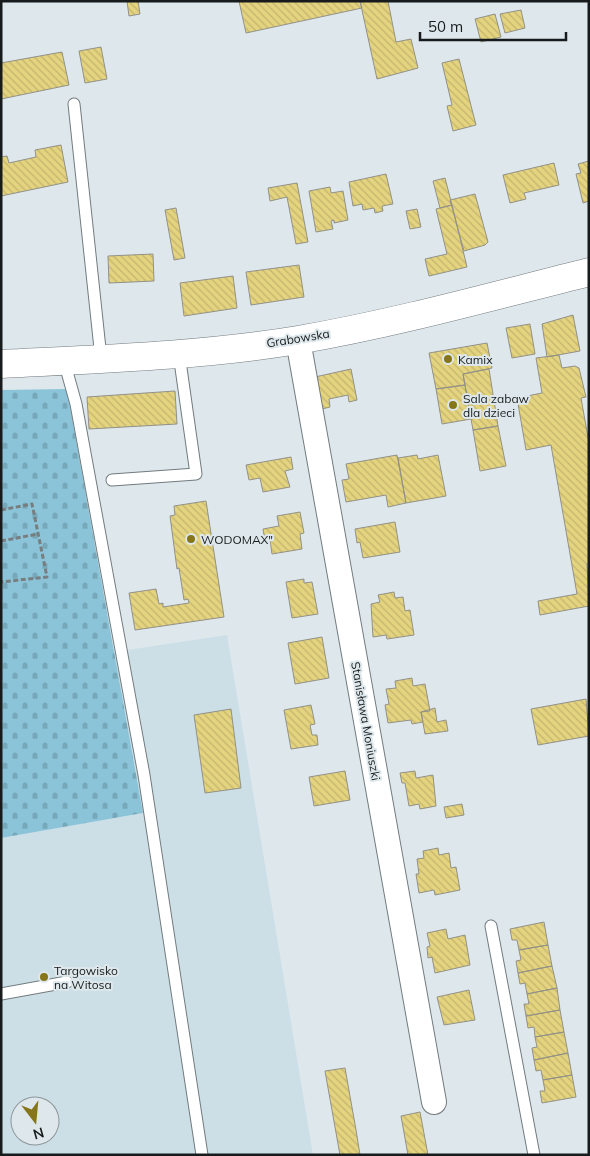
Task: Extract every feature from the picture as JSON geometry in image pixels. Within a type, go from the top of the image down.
[{"type":"street","name":"Grabowska","points":[[1,364],[179,352],[298,340],[411,317],[589,272]]},
{"type":"street","name":"Stanisława Moniuszki","points":[[298,340],[434,1102]]},
{"type":"lane","points":[[74,104],[101,358]]},
{"type":"lane","points":[[112,480],[196,474],[179,352]]},
{"type":"lane","points":[[64,361],[76,404],[144,775],[202,1155]]},
{"type":"lane","points":[[490,926],[534,1155]]},
{"type":"lane","points":[[1,994],[66,982]]},
{"type":"path","points":[[1,510],[32,504],[47,576],[1,582]]},
{"type":"path","points":[[1,542],[38,534]]},
{"type":"shaded area","points":[[227,635],[313,1155],[1,1155],[1,838],[143,813],[114,652]]},
{"type":"green space","points":[[67,389],[143,813],[1,838],[1,390]]},
{"type":"building","points":[[127,1],[138,1],[140,14],[129,16]]},
{"type":"building","points":[[239,1],[360,1],[362,8],[246,33]]},
{"type":"building","points":[[360,1],[388,1],[396,42],[411,39],[418,68],[377,79]]},
{"type":"building","points":[[521,10],[525,28],[505,33],[500,14]]},
{"type":"building","points":[[495,14],[501,37],[481,42],[475,19]]},
{"type":"building","points":[[101,47],[107,79],[85,83],[79,51]]},
{"type":"building","points":[[62,52],[69,85],[1,99],[1,63]]},
{"type":"building","points":[[459,59],[476,125],[453,131],[447,106],[452,105],[442,63]]},
{"type":"building","points":[[61,145],[68,182],[1,196],[1,157],[7,156],[9,163],[36,157],[35,150]]},
{"type":"building","points":[[589,161],[589,201],[583,203],[576,174],[581,173],[578,164]]},
{"type":"building","points":[[554,163],[559,185],[524,193],[526,199],[510,203],[503,175]]},
{"type":"building","points":[[386,174],[393,204],[382,206],[383,211],[375,213],[374,208],[363,210],[362,204],[353,206],[349,182]]},
{"type":"building","points":[[445,178],[452,205],[440,208],[433,181]]},
{"type":"building","points":[[297,183],[308,242],[296,244],[287,197],[270,201],[268,188]]},
{"type":"building","points":[[330,187],[331,193],[343,191],[348,220],[334,223],[334,220],[331,221],[333,229],[316,232],[309,191]]},
{"type":"building","points":[[475,194],[488,242],[485,245],[464,251],[450,200]]},
{"type":"building","points":[[452,205],[467,267],[429,276],[425,259],[447,254],[436,209]]},
{"type":"building","points":[[176,208],[185,258],[174,260],[165,210]]},
{"type":"building","points":[[417,209],[421,227],[410,229],[406,211]]},
{"type":"building","points":[[153,254],[154,281],[109,283],[108,256]]},
{"type":"building","points":[[299,265],[304,297],[251,305],[246,272]]},
{"type":"building","points":[[233,276],[237,308],[184,316],[180,283]]},
{"type":"building","points":[[573,315],[580,351],[547,357],[542,324]]},
{"type":"building","points":[[530,324],[535,354],[512,358],[506,328]]},
{"type":"building","points":[[487,343],[492,368],[463,374],[465,385],[436,389],[429,353]]},
{"type":"building","points":[[559,355],[562,368],[575,366],[579,368],[586,397],[581,398],[589,443],[589,563],[587,564],[589,606],[540,615],[538,601],[577,594],[551,445],[526,450],[517,398],[542,393],[536,358]]},
{"type":"building","points":[[351,369],[357,400],[349,402],[348,395],[329,399],[330,407],[322,409],[315,377]]},
{"type":"building","points":[[489,369],[498,426],[473,430],[463,374]]},
{"type":"building","points":[[465,385],[471,419],[442,424],[436,389]]},
{"type":"building","points":[[175,391],[177,424],[89,429],[87,397]]},
{"type":"building","points":[[498,426],[506,466],[480,471],[473,430]]},
{"type":"building","points":[[397,455],[406,503],[388,507],[386,495],[346,502],[342,480],[349,479],[346,464]]},
{"type":"building","points":[[417,455],[418,459],[438,455],[446,496],[406,503],[398,458]]},
{"type":"building","points":[[291,457],[293,469],[285,471],[290,487],[263,492],[260,478],[249,480],[246,465]]},
{"type":"building","points":[[206,501],[224,617],[135,630],[129,593],[156,589],[159,604],[163,603],[163,607],[189,603],[188,599],[184,600],[179,568],[177,569],[170,516],[175,515],[174,506]]},
{"type":"building","points":[[300,512],[304,533],[300,534],[302,549],[272,554],[270,540],[265,541],[263,529],[279,526],[277,516]]},
{"type":"building","points":[[395,522],[400,552],[363,558],[360,542],[357,543],[355,529]]},
{"type":"building","points":[[304,579],[304,583],[312,582],[318,614],[292,618],[286,582]]},
{"type":"building","points":[[394,592],[395,598],[403,597],[405,611],[410,610],[414,635],[387,639],[386,635],[373,637],[371,604],[380,602],[378,595]]},
{"type":"building","points":[[322,637],[329,678],[295,684],[288,643]]},
{"type":"building","points":[[412,678],[413,686],[425,684],[430,711],[421,712],[423,722],[412,724],[411,720],[388,723],[385,705],[389,704],[386,689],[396,688],[395,681]]},
{"type":"building","points":[[586,699],[589,736],[538,745],[531,709]]},
{"type":"building","points":[[311,705],[315,724],[310,725],[312,735],[317,735],[318,745],[291,749],[284,710]]},
{"type":"building","points":[[435,708],[437,722],[446,720],[448,731],[425,734],[421,712]]},
{"type":"building","points":[[231,709],[241,788],[205,793],[194,715]]},
{"type":"building","points":[[345,771],[350,800],[314,806],[309,777]]},
{"type":"building","points":[[415,771],[416,778],[433,775],[436,806],[420,809],[419,804],[409,806],[405,783],[402,783],[400,773]]},
{"type":"building","points":[[462,804],[464,815],[446,818],[444,807]]},
{"type":"building","points":[[438,848],[439,855],[449,853],[451,868],[456,867],[460,890],[435,895],[434,890],[419,893],[416,874],[419,874],[417,859],[424,858],[423,851]]},
{"type":"building","points":[[544,922],[548,945],[519,950],[517,940],[512,940],[510,929]]},
{"type":"building","points":[[446,929],[448,939],[465,935],[470,965],[435,973],[432,957],[428,958],[427,947],[430,946],[427,933]]},
{"type":"building","points":[[548,945],[552,966],[518,973],[516,961],[521,960],[519,950]]},
{"type":"building","points":[[552,966],[557,988],[527,994],[525,983],[520,984],[518,973]]},
{"type":"building","points":[[557,988],[560,1010],[526,1016],[524,1004],[529,1004],[527,994]]},
{"type":"building","points":[[469,990],[475,1020],[444,1025],[437,997]]},
{"type":"building","points":[[560,1010],[564,1032],[535,1037],[534,1027],[528,1028],[526,1016]]},
{"type":"building","points":[[564,1032],[568,1053],[534,1060],[532,1048],[537,1047],[535,1037]]},
{"type":"building","points":[[568,1053],[572,1075],[543,1080],[541,1070],[536,1071],[534,1060]]},
{"type":"building","points":[[345,1068],[360,1155],[340,1155],[325,1071]]},
{"type":"building","points":[[572,1075],[576,1097],[542,1103],[540,1091],[545,1091],[543,1080]]},
{"type":"building","points":[[420,1112],[428,1155],[408,1155],[401,1116]]},
{"type":"place","name":"Kamix","points":[[448,359]]},
{"type":"place","name":"Sala zabaw dla dzieci","points":[[453,405]]},
{"type":"place","name":"WODOMAX\"","points":[[191,539]]},
{"type":"place","name":"Targowisko na Witosa","points":[[44,977]]}]
